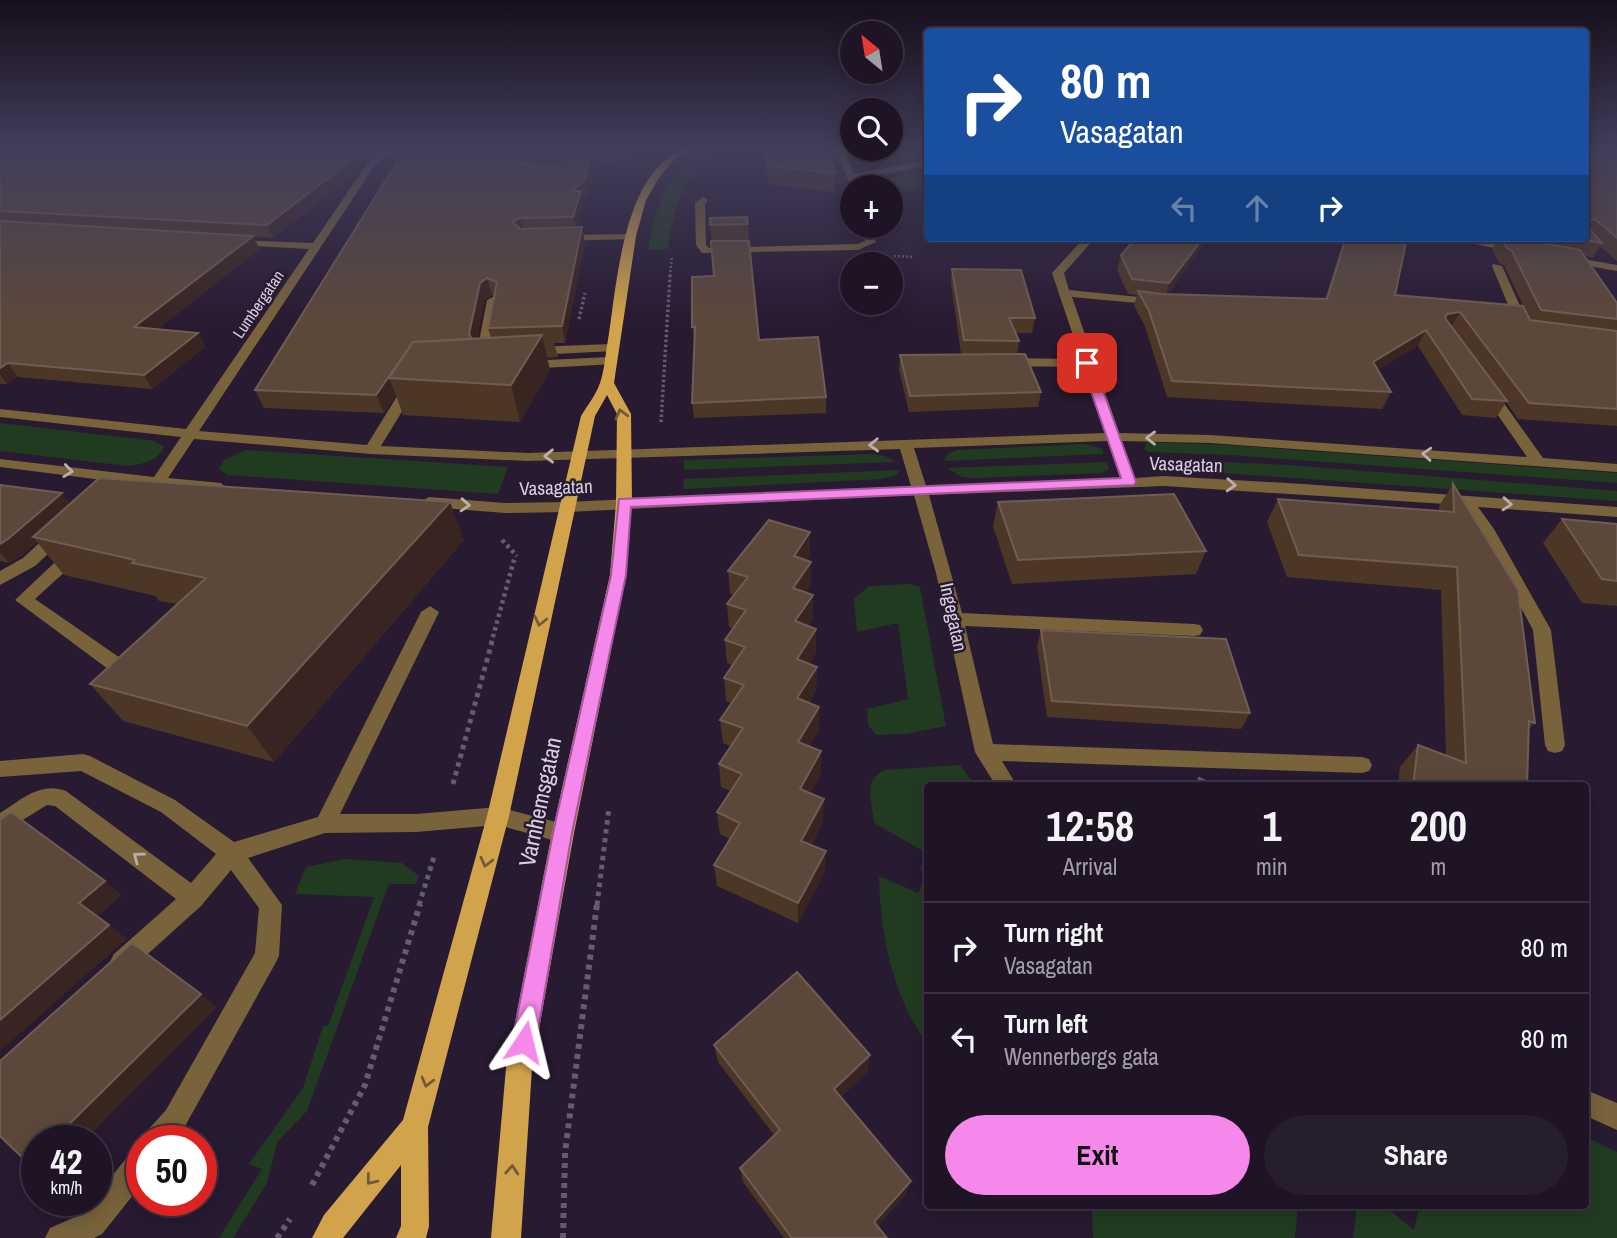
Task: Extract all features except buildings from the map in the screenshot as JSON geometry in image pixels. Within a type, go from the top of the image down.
[{"type":"main road","name":"Varnhemsgatan","points":[[411,1238],[415,1226],[414,1127],[498,816],[588,416],[607,383],[631,236],[639,207]]},
{"type":"main road","name":"Varnhemsgatan","points":[[506,1238],[519,1069],[563,833],[618,575],[624,503],[624,414],[607,383]]},
{"type":"main road","name":"Varnhemsgatan","points":[[327,1238],[334,1225],[414,1127]]},
{"type":"street","name":"Lumbergatan","points":[[136,495],[153,482],[190,434],[342,207]]},
{"type":"street","points":[[700,207],[701,245],[706,251],[858,247],[870,242],[869,238]]},
{"type":"street","points":[[549,238],[631,236]]},
{"type":"street","points":[[220,241],[316,246]]},
{"type":"street","points":[[1086,242],[1058,273],[1129,482]]},
{"type":"street","points":[[1473,242],[1532,253]]},
{"type":"street","points":[[1597,253],[1615,270]]},
{"type":"street","points":[[1559,258],[1615,270]]},
{"type":"street","points":[[1497,266],[1525,330],[1538,332]]},
{"type":"street","points":[[1065,293],[1162,303]]},
{"type":"street","points":[[493,300],[483,352],[610,355]]},
{"type":"street","points":[[515,366],[610,355]]},
{"type":"street","points":[[991,362],[1087,363]]},
{"type":"street","points":[[371,450],[420,370]]},
{"type":"street","points":[[1478,377],[1538,462]]},
{"type":"street","name":"Vasagatan","points":[[0,413],[371,450],[528,457],[1112,437],[1210,439],[1617,468]]},
{"type":"street","name":"Ingegatan","points":[[906,444],[944,573],[985,752],[1004,782]]},
{"type":"street","points":[[0,463],[153,482],[232,488]]},
{"type":"street","points":[[107,492],[122,478]]},
{"type":"street","name":"Vasagatan","points":[[413,501],[505,508],[567,507],[919,489],[1129,482],[1303,488],[1617,512]]},
{"type":"street","points":[[1466,501],[1486,529],[1542,630],[1555,746]]},
{"type":"street","points":[[0,579],[29,562],[68,527]]},
{"type":"street","points":[[90,539],[24,600],[119,667]]},
{"type":"street","points":[[325,824],[430,612]]},
{"type":"street","points":[[955,619],[1194,630]]},
{"type":"street","points":[[985,752],[1362,765]]},
{"type":"street","points":[[0,769],[83,762],[168,806],[231,853],[271,905],[267,956],[170,1125]]},
{"type":"street","points":[[0,825],[44,796],[59,797],[193,898]]},
{"type":"street","points":[[101,980],[193,898],[231,853],[325,824],[498,816],[563,833]]},
{"type":"street","points":[[1589,1104],[1617,1117]]},
{"type":"street","points":[[60,1238],[92,1224],[126,1181]]},
{"type":"path","points":[[673,248],[668,286],[661,412],[662,426],[676,435],[675,451]]},
{"type":"path","points":[[310,1188],[365,1085],[429,878],[442,820],[515,556]]},
{"type":"path","points":[[563,1238],[565,1153],[610,796]]},
{"type":"path","points":[[277,1238],[297,1208]]},
{"type":"green space","points":[[658,207],[677,207],[668,249],[648,250],[654,220]]},
{"type":"green space","points":[[0,423],[155,441],[164,447],[153,459],[128,466],[0,451]]},
{"type":"green space","points":[[1147,442],[1226,445],[1617,473],[1617,483],[1230,455],[1148,452],[1144,449]]},
{"type":"green space","points":[[1086,444],[1103,449],[1103,454],[944,461],[948,454],[956,450]]},
{"type":"green space","points":[[245,450],[508,467],[498,494],[228,475],[219,469],[224,460]]},
{"type":"green space","points":[[873,454],[896,462],[684,470],[684,460]]},
{"type":"green space","points":[[1150,459],[1290,465],[1617,491],[1617,501],[1167,469],[1153,466]]},
{"type":"green space","points":[[1107,462],[1109,469],[1102,473],[974,478],[962,477],[947,468]]},
{"type":"green space","points":[[900,470],[897,475],[882,479],[683,489],[684,479]]},
{"type":"green space","points":[[909,584],[920,587],[946,726],[905,734],[876,735],[868,725],[867,709],[908,699],[898,623],[857,632],[854,599],[869,586]]},
{"type":"green space","points":[[960,765],[972,782],[924,782],[924,851],[874,823],[871,786],[877,774],[884,770]]},
{"type":"green space","points":[[345,859],[402,863],[419,876],[416,884],[389,884],[307,1111],[277,1142],[267,1183],[233,1238],[219,1238],[262,1169],[249,1164],[303,1088],[323,1026],[328,1026],[374,897],[295,894],[306,867]]},
{"type":"green space","points":[[879,876],[918,893],[924,880],[924,1030],[921,1035],[902,998],[889,959]]},
{"type":"green space","points":[[1589,1138],[1617,1152],[1617,1238],[1353,1238],[1357,1209],[1389,1209],[1414,1230],[1418,1209],[1589,1209]]},
{"type":"green space","points":[[1092,1209],[1298,1209],[1295,1238],[1093,1238]]},
{"type":"route","points":[[524,1042],[563,833],[618,575],[624,503],[1129,482],[1087,363]]}]
